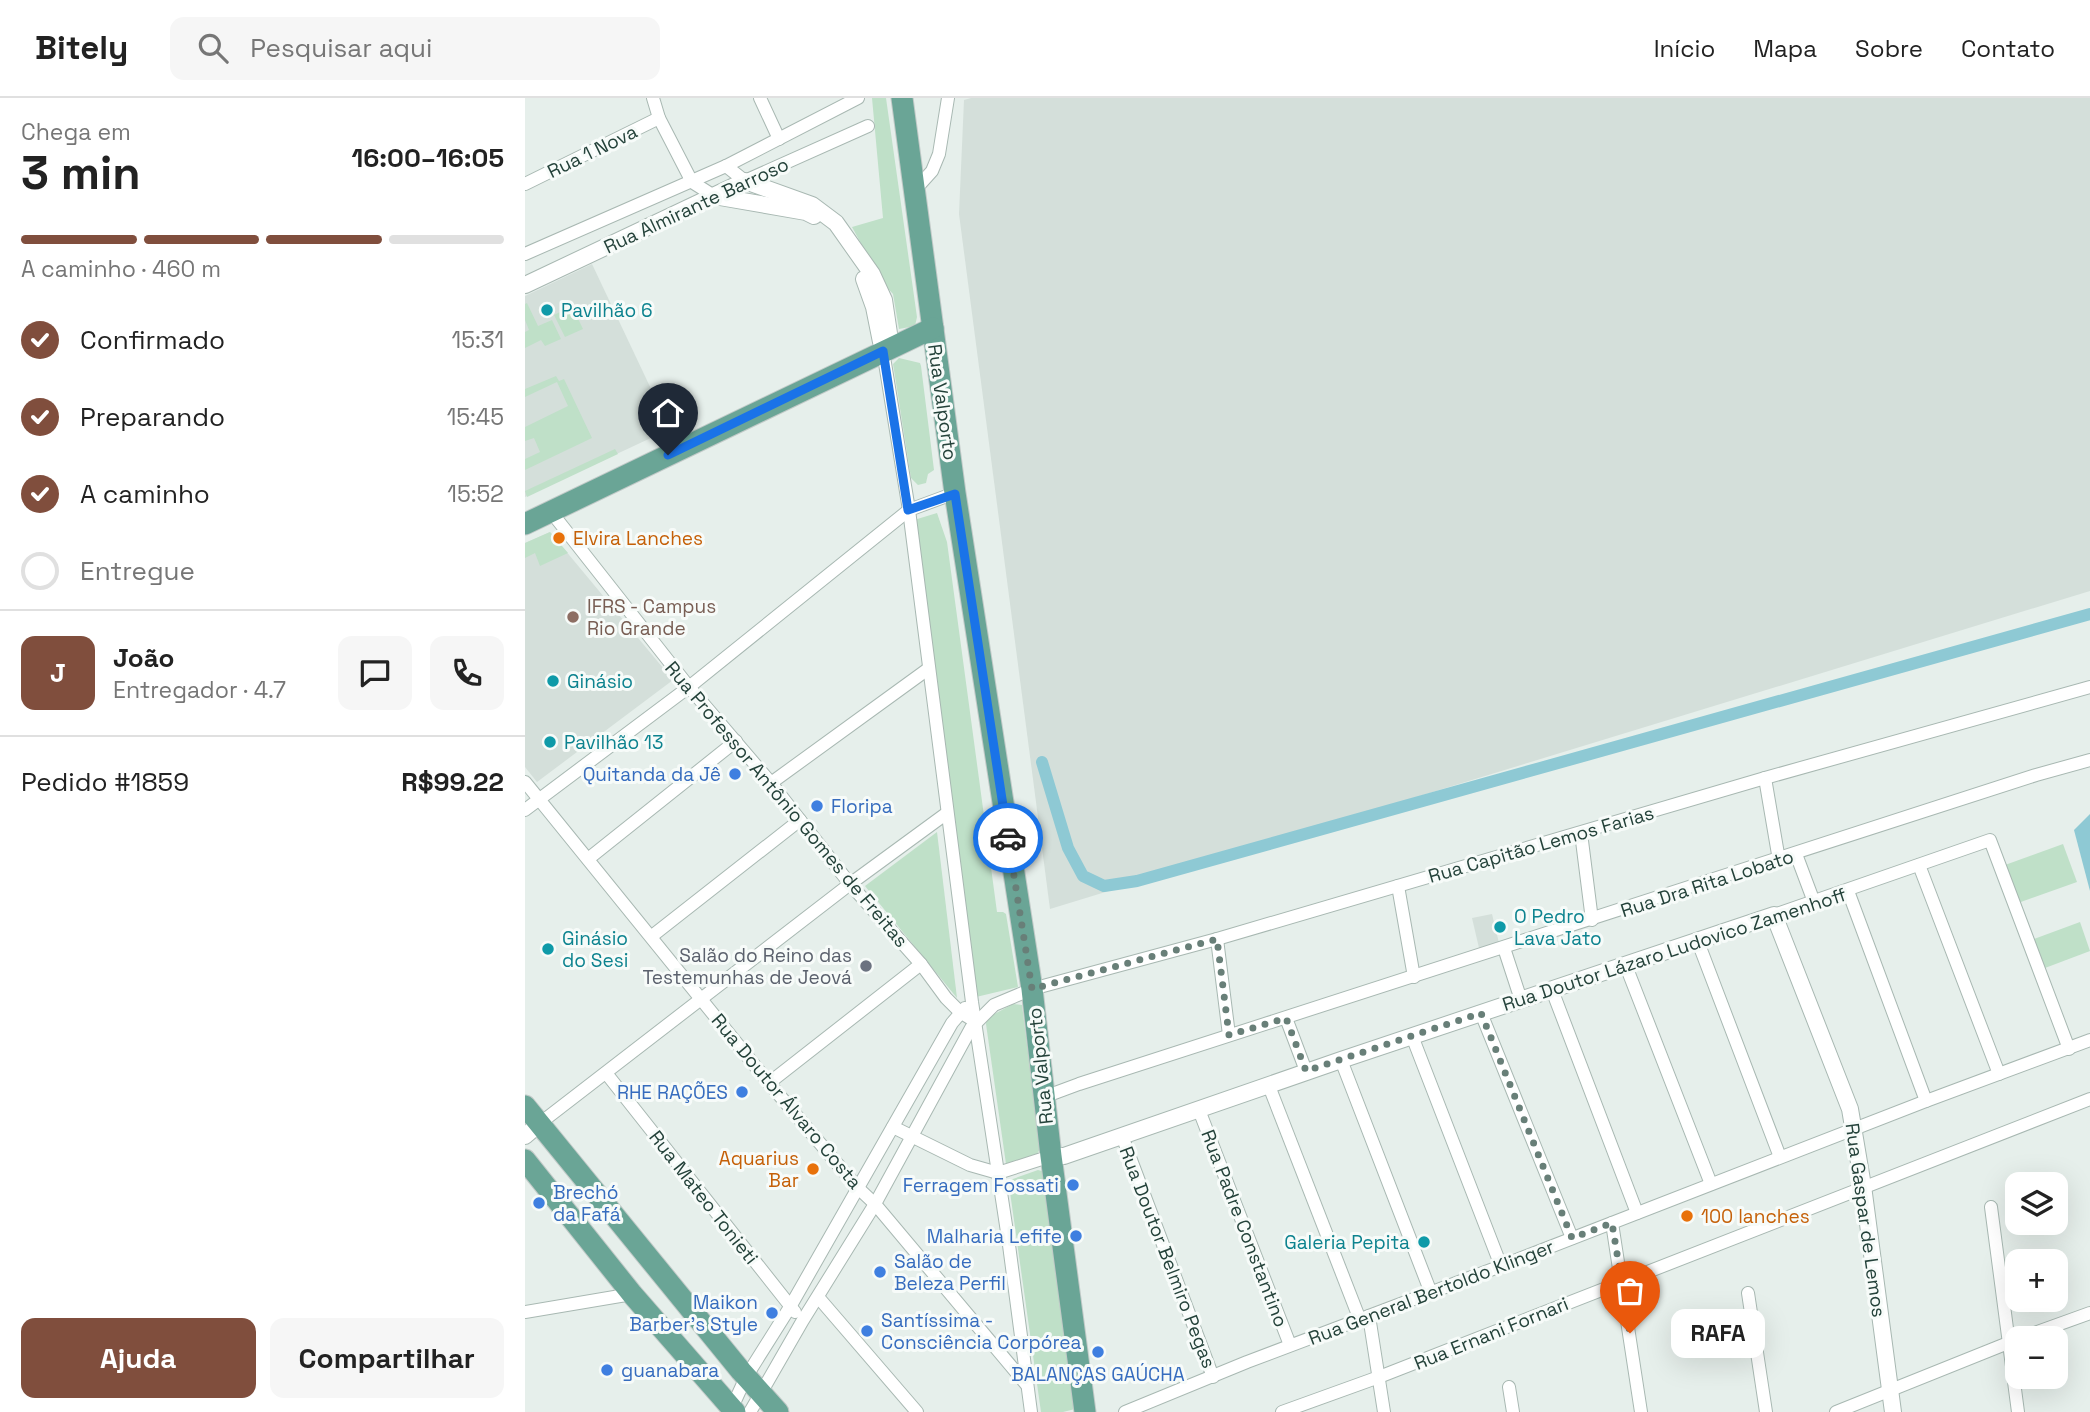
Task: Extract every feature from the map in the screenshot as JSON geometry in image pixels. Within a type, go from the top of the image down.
[{"type":"main road","name":"Rua Valporto","points":[[902,98],[955,494],[1032,989],[1085,1412]]},
{"type":"main road","points":[[525,524],[933,328]]},
{"type":"main road","points":[[525,1106],[532,1130],[778,1412]]},
{"type":"main road","points":[[525,1160],[632,1294],[737,1411]]},
{"type":"street","points":[[653,98],[659,118],[692,182],[713,196],[809,209]]},
{"type":"street","points":[[760,98],[779,139]]},
{"type":"street","points":[[913,192],[932,171],[939,155],[948,98]]},
{"type":"street","points":[[525,254],[692,182],[856,99]]},
{"type":"street","name":"Rua 1 Nova","points":[[525,184],[659,118]]},
{"type":"street","name":"Rua Almirante Barroso","points":[[525,285],[868,126]]},
{"type":"street","points":[[726,166],[745,181],[809,209],[832,229],[866,284],[887,349],[972,1002],[1031,1412]]},
{"type":"street","points":[[525,810],[689,687],[908,510],[955,494]]},
{"type":"street","name":"Rua Professor Antônio Gomes de Freitas","points":[[552,513],[689,687],[771,783],[850,884],[960,1012],[976,1021]]},
{"type":"street","points":[[771,783],[928,669]]},
{"type":"street","name":"Rua Capitão Lemos Farias","points":[[976,1021],[995,1005],[1032,989],[1217,939],[1765,778],[2090,687]]},
{"type":"street","points":[[588,859],[736,741]]},
{"type":"street","name":"Rua Dra Rita Lobato","points":[[1044,1097],[2036,775],[2090,760]]},
{"type":"street","points":[[1765,778],[1779,860]]},
{"type":"street","name":"Rua Doutor Álvaro Costa","points":[[525,782],[769,1083],[1027,1384]]},
{"type":"street","points":[[532,1130],[850,884],[947,813]]},
{"type":"street","points":[[652,936],[800,820]]},
{"type":"street","points":[[1581,833],[1592,920]]},
{"type":"street","name":"Rua Doutor Lázaro Ludovico Zamenhoff","points":[[998,1173],[1051,1156],[1064,1156],[1341,1059],[1848,891],[1990,840],[2070,1049]]},
{"type":"street","points":[[1796,854],[1814,901]]},
{"type":"street","points":[[1919,865],[1999,1074]]},
{"type":"street","points":[[1398,886],[1414,977]]},
{"type":"street","points":[[1848,891],[1926,1101]]},
{"type":"street","name":"Rua Gaspar de Lemos","points":[[1774,915],[1849,1105],[1863,1186],[1893,1412]]},
{"type":"street","points":[[1217,939],[1229,1035]]},
{"type":"street","points":[[1698,942],[1780,1157]]},
{"type":"street","points":[[1504,948],[1521,1000]]},
{"type":"street","points":[[769,1083],[921,964]]},
{"type":"street","points":[[1626,966],[1711,1184]]},
{"type":"street","points":[[1552,990],[1637,1213]]},
{"type":"street","points":[[737,1411],[754,1385],[790,1307],[857,1187],[960,1012],[972,1002],[995,1005]]},
{"type":"street","points":[[1481,1013],[1572,1238]]},
{"type":"street","points":[[1286,1018],[1306,1071]]},
{"type":"street","points":[[737,1411],[803,1320],[875,1204],[976,1021]]},
{"type":"street","points":[[1412,1037],[1501,1266]]},
{"type":"street","name":"Rua General Bertoldo Klinger","points":[[1125,1412],[1780,1157],[2090,1040]]},
{"type":"street","points":[[1341,1059],[1431,1293]]},
{"type":"street","name":"Rua Mateo Tonieti","points":[[605,1073],[803,1320]]},
{"type":"street","points":[[1269,1086],[1365,1318],[1384,1412]]},
{"type":"street","name":"Rua Ernani Fornari","points":[[1282,1412],[1379,1377],[2090,1099]]},
{"type":"street","name":"Rua Padre Constantino","points":[[1199,1110],[1290,1346]]},
{"type":"street","points":[[893,1127],[970,1165],[998,1173]]},
{"type":"street","name":"Rua Doutor Belmiro Pegas","points":[[1122,1136],[1213,1377]]},
{"type":"street","points":[[1991,1207],[2012,1326]]},
{"type":"street","points":[[1612,1223],[1641,1412]]},
{"type":"street","points":[[1748,1293],[1766,1412]]},
{"type":"street","points":[[525,1312],[632,1294]]},
{"type":"street","points":[[818,1297],[917,1412]]},
{"type":"street","points":[[2054,1326],[2090,1313]]},
{"type":"street","points":[[1836,1412],[2005,1344]]},
{"type":"street","points":[[1509,1387],[1513,1412]]},
{"type":"street","points":[[2017,1389],[2018,1412]]},
{"type":"shaded area","points":[[2090,98],[2090,591],[1050,909],[959,214],[964,100]]},
{"type":"shaded area","points":[[592,264],[670,429],[525,497],[525,296]]},
{"type":"shaded area","name":"IFRS - Campus Rio Grande","points":[[550,532],[673,680],[537,782],[525,767],[525,543]]},
{"type":"shaded area","points":[[1492,914],[1499,943],[1479,948],[1472,918]]},
{"type":"green space","points":[[872,98],[886,98],[917,317],[915,326],[899,329],[893,294],[882,282],[852,227],[883,218]]},
{"type":"green space","points":[[527,303],[538,326],[552,320],[561,339],[545,346],[541,340],[525,348],[525,332],[529,330],[525,320]]},
{"type":"green space","points":[[572,306],[583,329],[565,337],[554,315]]},
{"type":"green space","points":[[899,358],[920,363],[921,366],[934,470],[928,474],[926,483],[918,485],[911,478],[893,364]]},
{"type":"green space","points":[[556,376],[559,381],[564,379],[592,438],[525,470],[525,459],[540,452],[534,438],[525,441],[525,427],[568,406],[557,382],[525,397],[525,389]]},
{"type":"green space","points":[[615,449],[618,454],[527,497],[525,491]]},
{"type":"green space","points":[[937,513],[947,542],[997,912],[1006,914],[1018,987],[976,997],[914,520]]},
{"type":"green space","points":[[550,532],[568,553],[540,566],[535,553],[525,558],[525,543]]},
{"type":"green space","points":[[937,832],[957,998],[865,886]]},
{"type":"green space","points":[[2063,844],[2077,882],[2018,903],[2005,865]]},
{"type":"green space","points":[[2080,922],[2090,951],[2045,968],[2034,939]]},
{"type":"green space","points":[[1013,1004],[1022,1005],[1040,1149],[1037,1154],[1006,1164],[986,1024],[987,1018]]},
{"type":"green space","points":[[1042,1171],[1075,1409],[1063,1412],[1041,1412],[1009,1185],[1010,1180]]},
{"type":"water","points":[[2090,814],[2090,891],[2074,830]]},
{"type":"waterway","points":[[1042,762],[1068,848],[1083,876],[1104,886],[1137,881],[2090,614]]},
{"type":"way so far","points":[[1008,838],[1032,989],[1217,939],[1229,1035],[1286,1018],[1306,1071],[1481,1013],[1572,1238],[1612,1223],[1630,1333]]},
{"type":"place","name":"Pavilhão 6","points":[[547,310]]},
{"type":"place","name":"Elvira Lanches","points":[[559,538]]},
{"type":"place","name":"IFRS - Campus Rio Grande","points":[[573,617]]},
{"type":"place","name":"Ginásio","points":[[553,681]]},
{"type":"place","name":"Pavilhão 13","points":[[550,742]]},
{"type":"place","name":"Quitanda da Jê","points":[[735,774]]},
{"type":"place","name":"Floripa","points":[[817,806]]},
{"type":"place","name":"O Pedro Lava Jato","points":[[1500,927]]},
{"type":"place","name":"Ginásio do Sesi","points":[[548,949]]},
{"type":"place","name":"Salão do Reino das Testemunhas de Jeová","points":[[866,966]]},
{"type":"place","name":"RHE RAÇÕES","points":[[742,1092]]},
{"type":"place","name":"Aquarius Bar","points":[[813,1169]]},
{"type":"place","name":"Ferragem Fossati","points":[[1073,1185]]},
{"type":"place","name":"Brechó da Fafá","points":[[539,1203]]},
{"type":"place","name":"100 lanches","points":[[1687,1216]]},
{"type":"place","name":"Malharia Lefife","points":[[1076,1236]]},
{"type":"place","name":"Galeria Pepita","points":[[1424,1242]]},
{"type":"place","name":"Salão de Beleza Perfil","points":[[880,1272]]},
{"type":"place","name":"Maikon Barber's Style","points":[[772,1313]]},
{"type":"place","name":"Santíssima - Consciência Corpórea","points":[[867,1331]]},
{"type":"place","name":"RAFA","points":[[1630,1333]]},
{"type":"place","name":"BALANÇAS GAÚCHA","points":[[1098,1352]]},
{"type":"place","name":"guanabara","points":[[607,1370]]},
{"type":"route","points":[[668,455],[883,351],[908,510],[955,494],[1008,838]]}]
